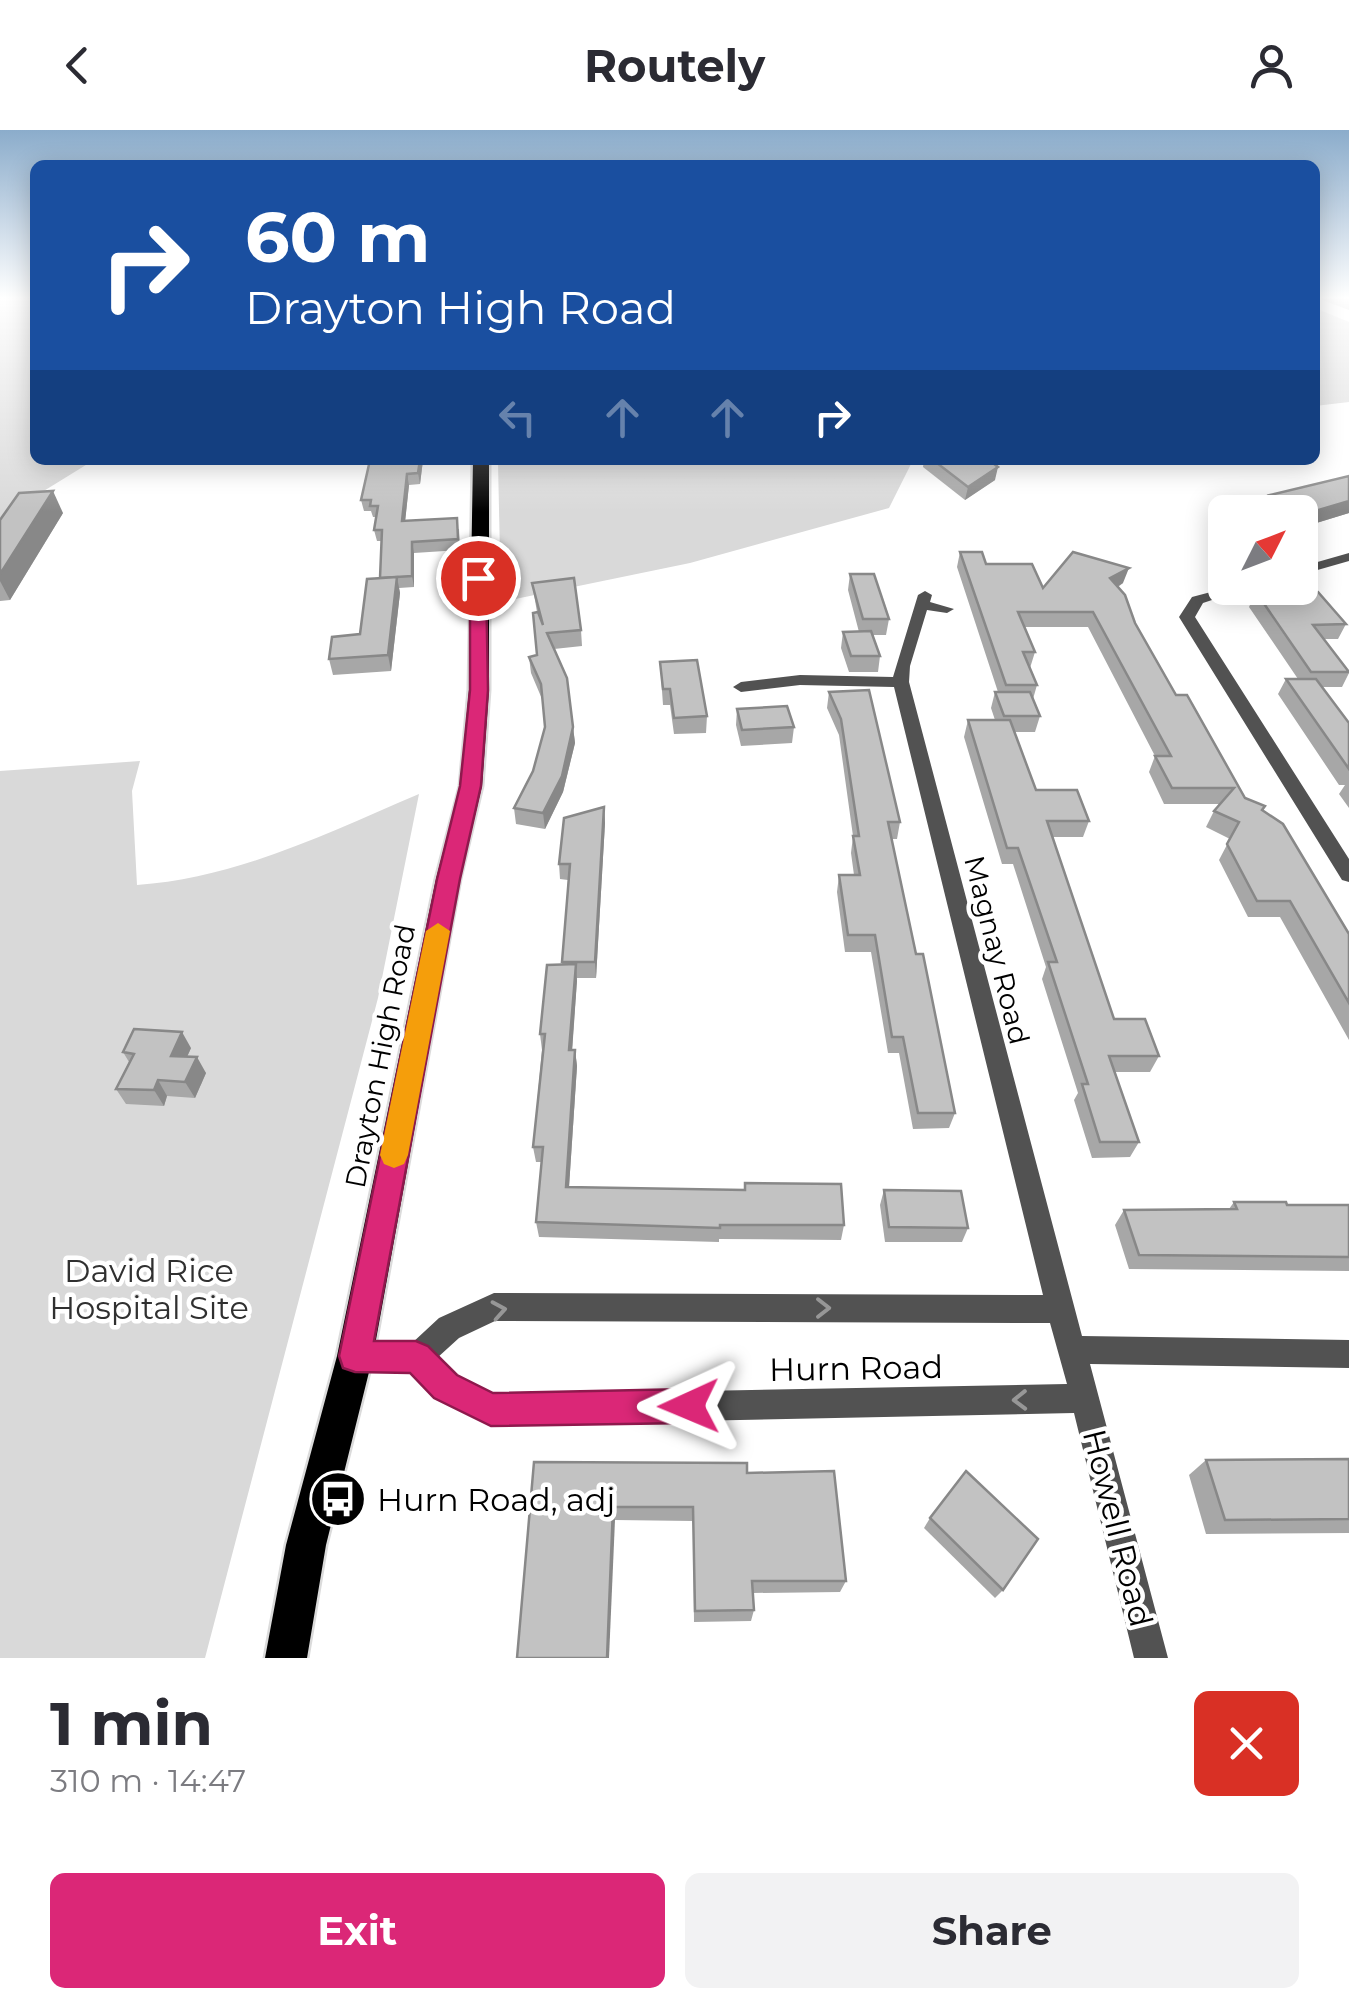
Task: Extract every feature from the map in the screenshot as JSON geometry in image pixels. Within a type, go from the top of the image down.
[{"type":"main road","name":"Drayton High Road","points":[[286,1658],[306,1546],[355,1356],[448,879],[471,786],[479,690],[481,465]]},
{"type":"street","points":[[1318,566],[1349,557]]},
{"type":"street","points":[[1208,597],[1197,600],[1187,616],[1349,876]]},
{"type":"street","name":"Magnay Road","points":[[947,608],[924,600],[902,666],[901,682],[1060,1309]]},
{"type":"street","points":[[748,680],[901,682]]},
{"type":"street","name":"Hurn Road","points":[[1060,1309],[494,1307],[449,1328],[416,1358],[446,1387],[491,1410],[1084,1398]]},
{"type":"street","points":[[1060,1309],[1084,1398]]},
{"type":"street","points":[[1073,1350],[1349,1354]]},
{"type":"street","points":[[355,1356],[416,1358]]},
{"type":"street","name":"Howell Road","points":[[1084,1398],[1151,1658]]},
{"type":"green space","points":[[0,369],[30,369],[30,465],[86,465],[0,518]]},
{"type":"green space","points":[[1320,369],[1349,369],[1349,402],[1320,405]]},
{"type":"green space","points":[[498,465],[910,465],[889,508],[690,563],[501,602]]},
{"type":"green space","name":"David Rice Hospital Site","points":[[140,761],[132,791],[137,885],[174,881],[246,863],[419,794],[378,998],[205,1658],[0,1658],[0,771]]},
{"type":"building","points":[[369,465],[419,465],[418,473],[407,474],[402,521],[457,518],[458,539],[412,542],[412,576],[380,578],[382,530],[374,530],[378,506],[370,506],[371,500],[361,500]]},
{"type":"building","points":[[939,465],[998,467],[968,487]]},
{"type":"building","points":[[1349,476],[1349,501],[1318,510],[1318,495],[1270,495]]},
{"type":"building","points":[[53,491],[0,574],[0,520],[19,493]]},
{"type":"building","points":[[960,552],[982,552],[986,564],[1032,564],[1043,588],[1073,552],[1129,568],[1110,578],[1125,595],[1135,623],[1176,695],[1187,695],[1245,798],[1265,806],[1262,810],[1283,824],[1349,934],[1349,1003],[1290,901],[1257,901],[1227,844],[1239,822],[1214,811],[1234,788],[1172,788],[1155,756],[1171,756],[1093,612],[1018,612],[1035,652],[1023,652],[1037,685],[1006,685]]},
{"type":"building","points":[[850,574],[874,574],[889,619],[863,619]]},
{"type":"building","points":[[397,577],[388,655],[329,659],[332,637],[360,634],[367,579]]},
{"type":"building","points":[[574,578],[581,630],[547,633],[567,678],[573,727],[562,776],[543,813],[514,808],[533,771],[545,727],[541,684],[529,657],[537,655],[533,613],[538,612],[543,625],[532,583]]},
{"type":"building","points":[[1318,592],[1346,624],[1313,625],[1349,672],[1311,672],[1265,605],[1318,605]]},
{"type":"building","points":[[871,631],[880,656],[851,656],[843,632]]},
{"type":"building","points":[[697,660],[707,716],[674,718],[670,689],[663,689],[660,662]]},
{"type":"building","points":[[1286,679],[1316,679],[1349,723],[1349,769]]},
{"type":"building","points":[[869,690],[900,822],[888,822],[916,954],[923,954],[955,1113],[918,1113],[903,1037],[892,1037],[875,935],[848,935],[839,875],[860,875],[853,836],[859,836],[841,719],[829,692]]},
{"type":"building","points":[[995,692],[1030,692],[1040,716],[1004,716]]},
{"type":"building","points":[[787,706],[794,727],[742,730],[737,709]]},
{"type":"building","points":[[968,720],[1010,720],[1036,790],[1077,790],[1089,821],[1047,821],[1114,1019],[1145,1019],[1159,1056],[1109,1056],[1139,1142],[1100,1142],[1082,1084],[1088,1084],[1048,962],[1057,962],[1018,848],[1007,848]]},
{"type":"building","points":[[604,807],[595,962],[562,962],[570,864],[559,864],[564,818]]},
{"type":"building","points":[[576,964],[569,1050],[575,1050],[566,1187],[745,1190],[745,1183],[841,1184],[844,1225],[720,1228],[536,1222],[543,1147],[533,1147],[545,1034],[540,1034],[547,965]]},
{"type":"building","points":[[134,1029],[182,1032],[171,1056],[197,1057],[185,1082],[158,1080],[154,1090],[116,1089],[134,1054],[123,1052]]},
{"type":"building","points":[[884,1190],[961,1191],[968,1228],[889,1227]]},
{"type":"building","points":[[1234,1202],[1349,1205],[1349,1257],[1139,1255],[1124,1210],[1237,1209]]},
{"type":"building","points":[[1349,1459],[1349,1519],[1225,1520],[1206,1460]]},
{"type":"building","points":[[534,1462],[747,1463],[747,1473],[834,1471],[846,1581],[752,1581],[754,1610],[695,1611],[693,1507],[613,1507],[607,1658],[517,1658]]},
{"type":"building","points":[[966,1471],[1038,1539],[1003,1590],[930,1518]]},
{"type":"slow traffic","points":[[394,1155],[438,931]]},
{"type":"place","name":"Hurn Road, adj","points":[[338,1499]]},
{"type":"route","points":[[478,578],[479,690],[471,786],[448,879],[355,1356],[416,1358],[446,1387],[491,1410],[689,1406]]}]
